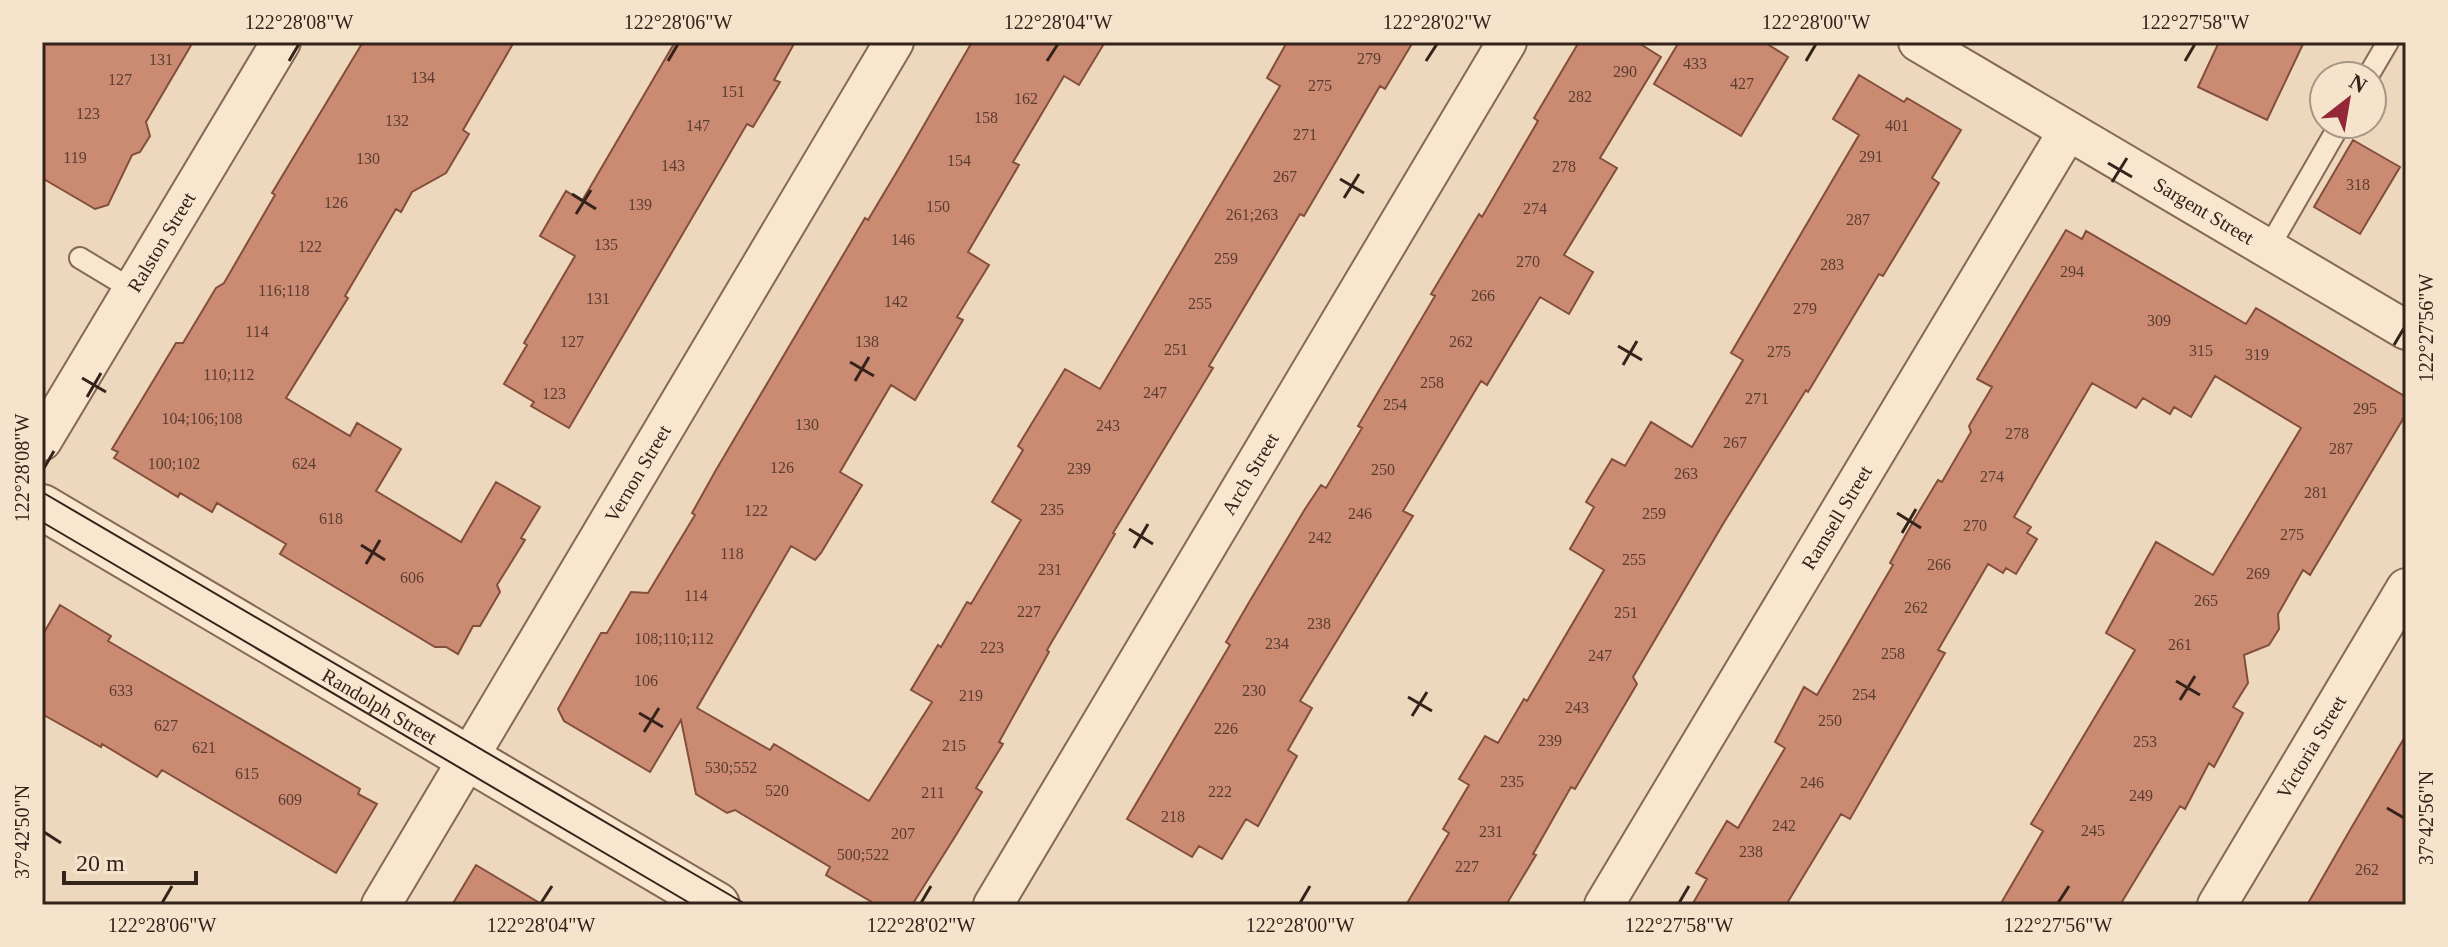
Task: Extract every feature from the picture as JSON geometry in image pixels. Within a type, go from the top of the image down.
[{"type":"street","name":"Ralston Street","points":[[42,441],[281,42]]},
{"type":"street","name":"Vernon Street","points":[[381,905],[894,42]]},
{"type":"street","name":"Arch Street","points":[[993,905],[1507,42]]},
{"type":"street","name":"Sargent Street","points":[[1918,42],[2406,330]]},
{"type":"street","name":"Ramsell Street","points":[[1604,905],[2068,131]]},
{"type":"street","name":"Randolph Street","points":[[42,507],[717,905]]},
{"type":"street","name":"Victoria Street","points":[[2217,905],[2406,588]]},
{"type":"lane","points":[[2377,60],[2388,42]]},
{"type":"lane","points":[[2268,249],[2331,140]]},
{"type":"lane","points":[[80,258],[133,290]]},
{"type":"building","points":[[42,42],[193,42],[146,122],[150,136],[140,152],[132,155],[108,205],[95,209],[42,178]]},
{"type":"building","points":[[363,42],[514,42],[463,130],[469,134],[446,173],[412,192],[401,212],[396,209],[345,296],[348,298],[286,398],[350,436],[357,423],[401,449],[376,491],[461,542],[496,482],[540,507],[521,538],[525,540],[497,585],[500,592],[480,626],[473,626],[458,654],[446,647],[435,647],[280,554],[286,544],[217,503],[212,512],[180,493],[178,497],[114,458],[118,452],[112,449],[176,343],[183,343],[216,288],[224,283],[275,195],[272,193]]},
{"type":"building","points":[[675,42],[795,42],[774,80],[780,82],[753,127],[747,124],[569,428],[531,406],[534,402],[504,384],[575,256],[540,236],[566,191],[582,201]]},
{"type":"building","points":[[972,42],[1105,42],[1079,85],[1064,76],[1013,162],[1019,165],[968,252],[989,265],[957,317],[963,320],[915,400],[891,385],[840,472],[862,485],[815,560],[791,546],[697,708],[770,750],[774,744],[869,801],[932,702],[911,690],[967,602],[971,604],[1021,520],[992,502],[1023,450],[1018,446],[1065,369],[1100,389],[1280,86],[1267,78],[1287,42],[1413,42],[1385,89],[1380,86],[1304,216],[1300,214],[1209,366],[1213,368],[1113,533],[1047,650],[1049,652],[999,742],[1003,744],[976,788],[982,792],[956,835],[912,905],[877,905],[826,875],[830,867],[735,810],[727,813],[696,794],[681,720],[650,772],[564,721],[558,709],[601,633],[607,633],[631,592],[648,593],[695,515],[692,513],[716,470]]},
{"type":"building","points":[[1579,42],[1637,42],[1661,57],[1600,158],[1617,168],[1564,255],[1593,272],[1569,314],[1540,297],[1487,385],[1481,381],[1403,511],[1413,516],[1300,701],[1312,708],[1288,750],[1297,756],[1258,826],[1246,819],[1222,859],[1199,846],[1192,857],[1127,819],[1230,645],[1226,642],[1305,509],[1321,485],[1326,488],[1362,428],[1358,426],[1435,296],[1431,294],[1479,214],[1482,217],[1538,121],[1534,118]]},
{"type":"building","points":[[1679,42],[1764,42],[1788,57],[1741,136],[1654,84]]},
{"type":"building","points":[[2219,42],[2304,42],[2267,120],[2198,87]]},
{"type":"building","points":[[1859,75],[1904,102],[1907,98],[1961,130],[1932,178],[1939,183],[1883,276],[1879,274],[1723,524],[1633,677],[1637,684],[1575,789],[1571,787],[1506,905],[1406,905],[1449,833],[1443,829],[1469,785],[1459,779],[1485,736],[1498,743],[1524,699],[1527,701],[1604,570],[1570,549],[1594,507],[1586,502],[1612,459],[1625,466],[1651,422],[1692,447],[1743,360],[1731,353],[1859,135],[1833,119]]},
{"type":"building","points":[[2353,140],[2400,167],[2360,234],[2314,207]]},
{"type":"building","points":[[2066,230],[2082,239],[2086,231],[2246,324],[2256,308],[2406,397],[2406,414],[2310,575],[2303,570],[2278,614],[2279,629],[2269,645],[2244,655],[2248,683],[2233,707],[2243,713],[2214,767],[2209,763],[2185,809],[2180,806],[2120,905],[2000,905],[2043,831],[2031,824],[2135,650],[2106,633],[2156,542],[2213,575],[2301,428],[2215,376],[2191,417],[2174,407],[2170,414],[2143,398],[2136,408],[2092,383],[2014,517],[2031,527],[2027,533],[2037,539],[2016,574],[2006,568],[2003,573],[1988,564],[1938,650],[1945,653],[1850,819],[1841,814],[1786,905],[1692,905],[1707,879],[1696,873],[1727,821],[1738,828],[1785,748],[1775,742],[1804,687],[1817,695],[1893,565],[1890,563],[1914,520],[1938,480],[1942,482],[1971,432],[1969,426],[1992,387],[1977,379]]},
{"type":"building","points":[[60,605],[111,636],[108,641],[360,789],[358,794],[377,804],[336,873],[162,770],[157,777],[102,744],[101,747],[42,714],[42,636]]},
{"type":"building","points":[[2406,735],[2406,905],[2307,905],[2350,830]]},
{"type":"building","points":[[476,865],[543,905],[452,905]]},
{"type":"tram line","points":[[42,492],[747,905]]},
{"type":"tram line","points":[[42,522],[693,905]]}]
